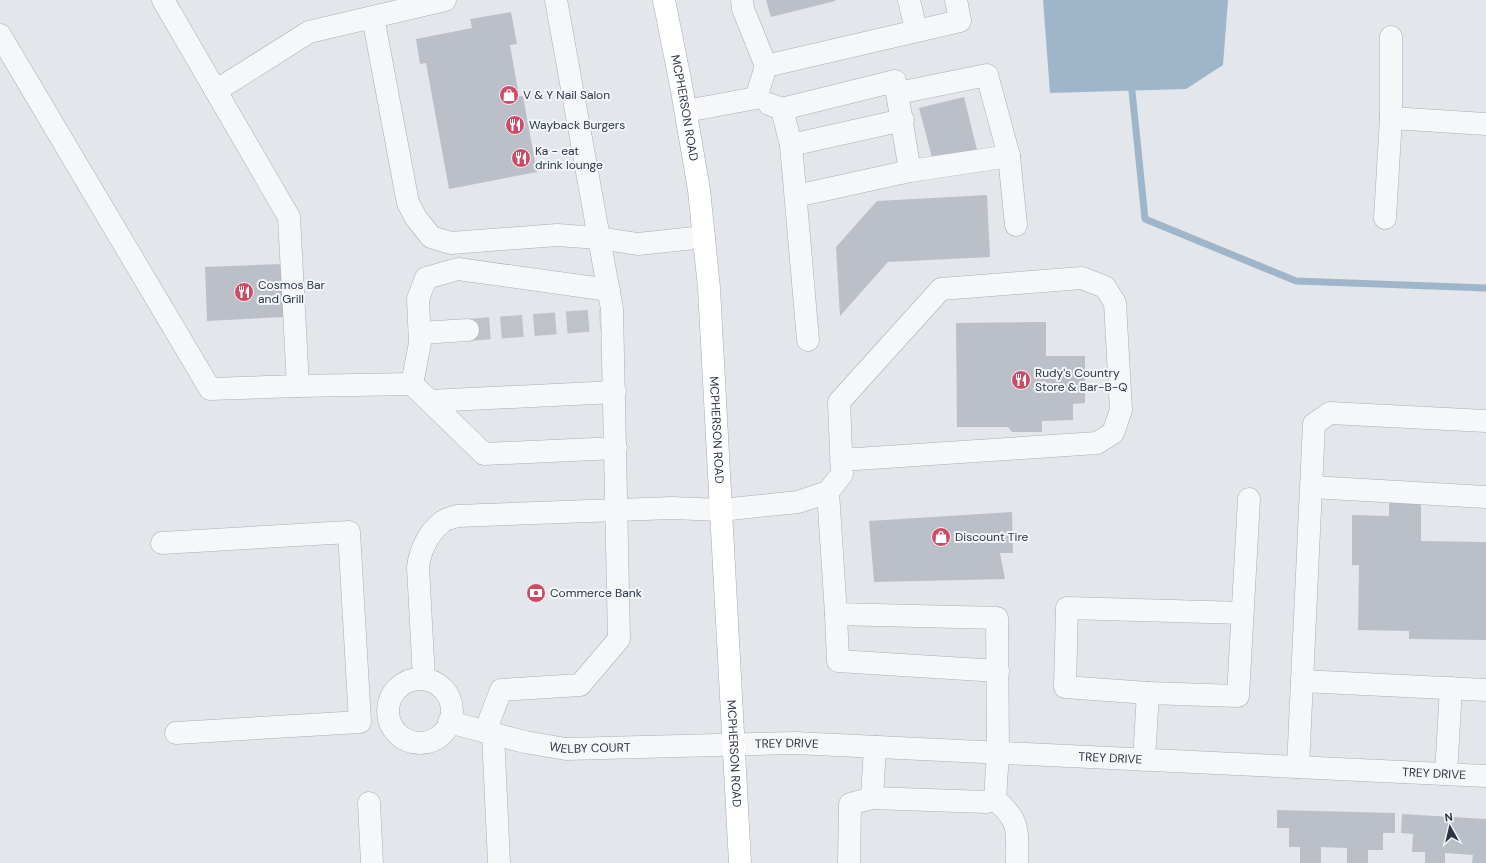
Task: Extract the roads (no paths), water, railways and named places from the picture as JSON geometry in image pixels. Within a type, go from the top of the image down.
[{"type":"main road","name":"MCPHERSON ROAD","points":[[664,0],[686,111],[699,190],[709,288],[740,863]]},
{"type":"street","points":[[163,0],[217,90],[289,217],[298,386]]},
{"type":"street","points":[[217,90],[309,32],[445,0]]},
{"type":"street","points":[[499,863],[489,733],[501,690],[580,685],[618,639],[615,392],[606,319],[609,290],[556,0]]},
{"type":"street","points":[[742,0],[743,9],[766,66],[756,98]]},
{"type":"street","points":[[909,0],[916,30]]},
{"type":"street","points":[[766,66],[960,21],[956,0]]},
{"type":"street","points":[[373,17],[408,203],[416,218],[431,237],[451,243],[557,236],[599,238],[638,244],[704,237]]},
{"type":"street","points":[[0,35],[210,388],[412,384],[484,454],[616,448]]},
{"type":"street","points":[[1385,218],[1391,118],[1391,37]]},
{"type":"street","points":[[898,93],[987,75],[1009,156],[1016,225]]},
{"type":"street","points":[[686,111],[756,98],[782,109],[895,81],[903,120],[910,171]]},
{"type":"street","points":[[782,109],[791,146],[808,340]]},
{"type":"street","points":[[1391,118],[1486,124]]},
{"type":"street","points":[[791,146],[903,120]]},
{"type":"street","points":[[796,196],[910,171],[1009,156]]},
{"type":"street","points":[[412,384],[420,343],[418,299],[426,278],[458,269],[609,290]]},
{"type":"street","points":[[424,679],[418,567],[420,554],[430,535],[442,522],[457,516],[672,508],[722,510],[798,502],[828,492],[842,474],[841,460],[839,402],[941,289],[1082,278],[1105,287],[1115,303],[1121,410],[1113,433],[1097,443],[841,460]]},
{"type":"street","points":[[420,333],[468,330]]},
{"type":"street","points":[[430,401],[615,392]]},
{"type":"street","points":[[1298,768],[1314,424],[1330,413],[1486,422]]},
{"type":"street","points":[[1312,487],[1486,496]]},
{"type":"street","points":[[828,492],[838,661],[998,671]]},
{"type":"street","points":[[1242,613],[1067,608],[1065,687],[1148,693],[1238,696],[1249,499]]},
{"type":"street","points":[[162,543],[349,532],[360,722],[176,733]]},
{"type":"street","points":[[836,614],[998,618],[998,753],[995,799]]},
{"type":"street","points":[[424,679],[434,682],[443,689],[449,697],[452,708],[449,722],[440,736],[431,741],[420,743],[410,742],[401,737],[394,730],[389,721],[387,710],[389,700],[395,690],[403,684],[413,680],[424,679]]},
{"type":"street","points":[[1302,681],[1486,690]]},
{"type":"street","points":[[1446,774],[1451,688]]},
{"type":"street","points":[[358,690],[389,700]]},
{"type":"street","points":[[1144,760],[1148,693]]},
{"type":"street","name":"WELBY COURT","points":[[449,722],[526,742],[566,749],[734,745]]},
{"type":"street","name":"TREY DRIVE","points":[[734,745],[795,743],[1486,776]]},
{"type":"street","points":[[872,798],[875,747]]},
{"type":"street","points":[[849,863],[850,804],[872,798],[986,802],[995,799]]},
{"type":"street","points":[[995,799],[1009,811],[1017,829],[1017,863]]},
{"type":"street","points":[[369,803],[372,863]]},
{"type":"water","points":[[1043,0],[1228,0],[1223,65],[1186,89],[1050,93]]},
{"type":"waterway","points":[[1129,82],[1132,91],[1145,219],[1296,281],[1486,288]]},
{"type":"tunnel","points":[[468,330],[600,320]]},
{"type":"place","name":"V & Y Nail Salon","points":[[509,95]]},
{"type":"place","name":"Wayback Burgers","points":[[515,125]]},
{"type":"place","name":"Ka - eat drink lounge","points":[[521,158]]},
{"type":"place","name":"Cosmos Bar and Grill","points":[[244,292]]},
{"type":"place","name":"Rudy's Country Store & Bar-B-Q","points":[[1021,380]]},
{"type":"place","name":"Discount Tire","points":[[941,537]]},
{"type":"place","name":"Commerce Bank","points":[[536,593]]}]
